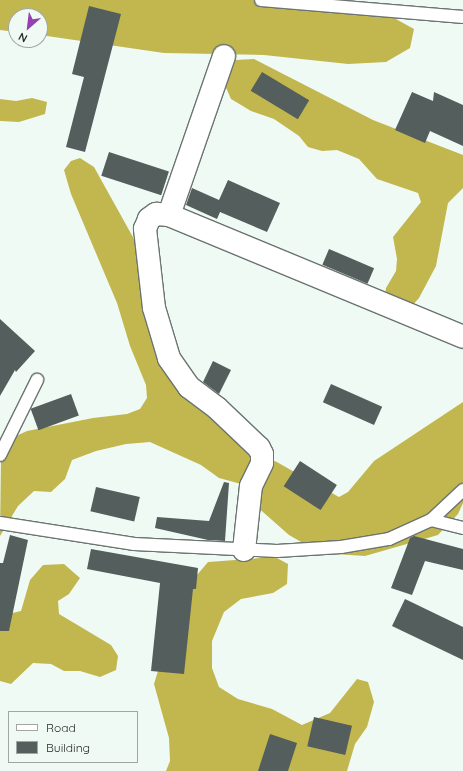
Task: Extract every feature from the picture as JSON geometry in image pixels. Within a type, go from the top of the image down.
[{"type":"street","points":[[169,214],[224,56]]},
{"type":"street","points":[[244,550],[251,486],[262,464],[262,454],[259,448],[217,408],[189,387],[169,358],[154,308],[145,229],[149,219],[156,214],[169,214],[463,337]]},
{"type":"lane","points":[[261,0],[463,17]]},
{"type":"lane","points":[[0,455],[37,380]]},
{"type":"lane","points":[[0,523],[134,544],[244,550],[341,548],[389,539],[431,520],[463,490]]},
{"type":"lane","points":[[431,520],[463,528]]},
{"type":"shaded area","points":[[0,0],[307,0],[394,18],[414,29],[410,48],[386,62],[348,64],[264,55],[164,53],[48,36],[48,8],[8,8],[8,31],[0,30]]},
{"type":"shaded area","points":[[254,59],[373,120],[463,155],[463,188],[448,203],[436,266],[419,298],[402,317],[384,302],[386,288],[396,271],[397,259],[393,237],[421,202],[418,193],[377,179],[359,159],[337,150],[322,151],[308,147],[299,136],[274,119],[251,111],[231,99],[223,81],[226,69],[235,60]]},
{"type":"shaded area","points":[[32,98],[47,102],[45,114],[19,122],[0,121],[0,99],[16,101]]},
{"type":"shaded area","points":[[80,158],[94,167],[134,239],[186,379],[256,450],[241,484],[219,478],[201,465],[150,442],[126,444],[96,451],[72,460],[65,479],[51,492],[34,491],[18,506],[0,536],[1,458],[14,437],[27,431],[93,418],[127,414],[140,409],[147,398],[146,385],[130,346],[117,303],[71,194],[64,170],[71,161]]},
{"type":"shaded area","points":[[463,402],[463,503],[458,514],[438,535],[365,556],[335,554],[310,547],[289,535],[255,505],[266,466],[275,461],[339,497],[348,492],[374,461]]},
{"type":"shaded area","points":[[275,557],[288,564],[287,584],[273,593],[241,599],[224,612],[212,641],[212,668],[219,687],[238,699],[272,709],[302,725],[330,713],[357,679],[368,682],[374,702],[367,727],[355,744],[347,771],[166,771],[170,761],[169,738],[154,684],[181,594],[208,562]]},
{"type":"shaded area","points":[[64,564],[80,578],[69,594],[58,601],[59,614],[111,645],[118,656],[116,670],[100,677],[80,671],[64,671],[51,664],[33,663],[11,684],[0,681],[0,608],[8,614],[21,611],[30,580],[43,565]]},
{"type":"building","points":[[89,6],[121,14],[85,152],[66,147],[84,77],[72,74]]},
{"type":"building","points":[[262,72],[309,100],[298,119],[251,91]]},
{"type":"building","points":[[412,92],[433,101],[434,92],[463,105],[463,146],[430,131],[425,143],[395,130]]},
{"type":"building","points":[[109,152],[169,171],[161,195],[101,176]]},
{"type":"building","points":[[228,180],[280,203],[267,232],[220,212],[217,219],[186,205],[192,188],[219,200]]},
{"type":"building","points":[[329,249],[374,268],[367,284],[322,265]]},
{"type":"building","points":[[0,319],[35,351],[16,372],[15,370],[0,396]]},
{"type":"building","points":[[213,361],[231,370],[219,394],[203,382]]},
{"type":"building","points":[[331,384],[382,407],[374,425],[323,402]]},
{"type":"building","points":[[71,394],[79,416],[38,430],[31,409]]},
{"type":"building","points":[[300,461],[337,485],[321,510],[284,486]]},
{"type":"building","points":[[224,482],[229,483],[225,541],[208,540],[155,528],[157,517],[209,521]]},
{"type":"building","points":[[96,487],[140,497],[134,521],[90,511]]},
{"type":"building","points":[[10,535],[28,540],[9,631],[0,631],[0,563],[3,563]]},
{"type":"building","points":[[414,536],[463,549],[463,570],[425,561],[412,595],[391,588],[410,538]]},
{"type":"building","points":[[91,549],[198,568],[196,589],[193,589],[184,674],[151,671],[160,583],[87,569]]},
{"type":"building","points":[[405,599],[463,627],[463,660],[392,626]]},
{"type":"building","points":[[314,717],[352,726],[345,755],[307,746]]},
{"type":"building","points":[[270,734],[297,743],[288,771],[258,771]]}]
